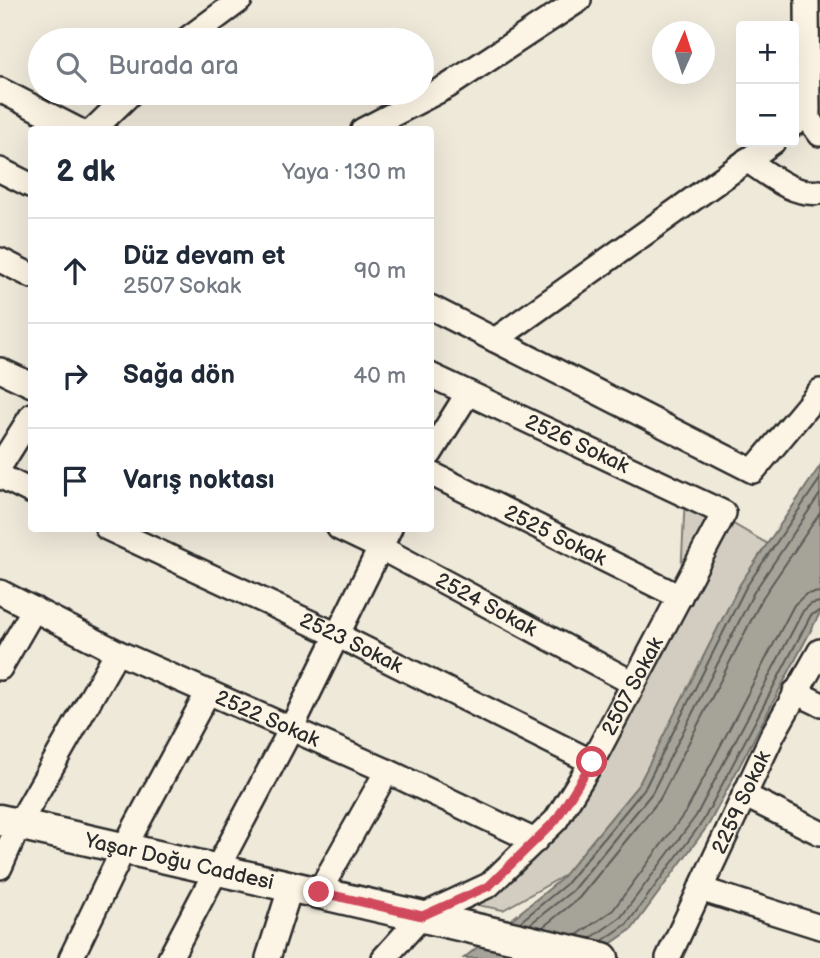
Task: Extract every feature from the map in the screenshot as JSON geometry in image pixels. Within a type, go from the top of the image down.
[{"type":"main road","name":"Yaşar Doğu Caddesi","points":[[9,822],[603,958]]},
{"type":"street","points":[[202,28],[240,0]]},
{"type":"street","points":[[434,93],[579,0]]},
{"type":"street","points":[[812,7],[808,111],[799,119],[820,134]]},
{"type":"street","points":[[0,90],[28,104]]},
{"type":"street","points":[[29,105],[70,126]]},
{"type":"street","points":[[97,126],[119,105]]},
{"type":"street","points":[[371,126],[411,105]]},
{"type":"street","points":[[495,340],[766,147]]},
{"type":"street","points":[[747,160],[797,190],[820,192]]},
{"type":"street","points":[[0,170],[28,184]]},
{"type":"street","points":[[0,260],[28,274]]},
{"type":"street","points":[[434,309],[752,471],[820,391]]},
{"type":"street","points":[[0,370],[28,383]]},
{"type":"street","name":"2526 Sokak","points":[[434,377],[724,513]]},
{"type":"street","points":[[434,448],[468,393]]},
{"type":"street","points":[[0,466],[28,421]]},
{"type":"street","name":"2525 Sokak","points":[[434,475],[680,597]]},
{"type":"street","points":[[0,476],[28,490]]},
{"type":"street","name":"2507 Sokak","points":[[422,916],[489,886],[556,820],[592,762],[724,513]]},
{"type":"street","name":"2523 Sokak","points":[[116,532],[337,635],[592,762]]},
{"type":"street","name":"2524 Sokak","points":[[358,532],[385,538],[633,683]]},
{"type":"street","points":[[170,958],[291,729],[385,538]]},
{"type":"street","name":"2522 Sokak","points":[[0,592],[117,652],[387,771],[535,841]]},
{"type":"street","points":[[0,668],[34,609]]},
{"type":"street","name":"2259 Sokak","points":[[668,958],[744,795],[795,692],[820,651]]},
{"type":"street","points":[[0,867],[9,822],[117,652]]},
{"type":"street","points":[[71,958],[124,848],[208,692]]},
{"type":"street","points":[[795,692],[820,704]]},
{"type":"street","points":[[268,958],[305,889],[387,771]]},
{"type":"street","points":[[744,795],[820,834]]},
{"type":"street","points":[[700,889],[820,927]]},
{"type":"street","points":[[384,958],[422,916]]},
{"type":"shaded area","points":[[685,496],[780,551],[679,742],[590,861],[503,910],[472,904],[548,828],[680,597]]},
{"type":"water","points":[[820,466],[820,613],[709,824],[632,929],[590,958],[464,958],[560,880],[639,784],[740,584]]},
{"type":"route","points":[[319,892],[422,916],[489,886],[556,820],[592,762]]}]
